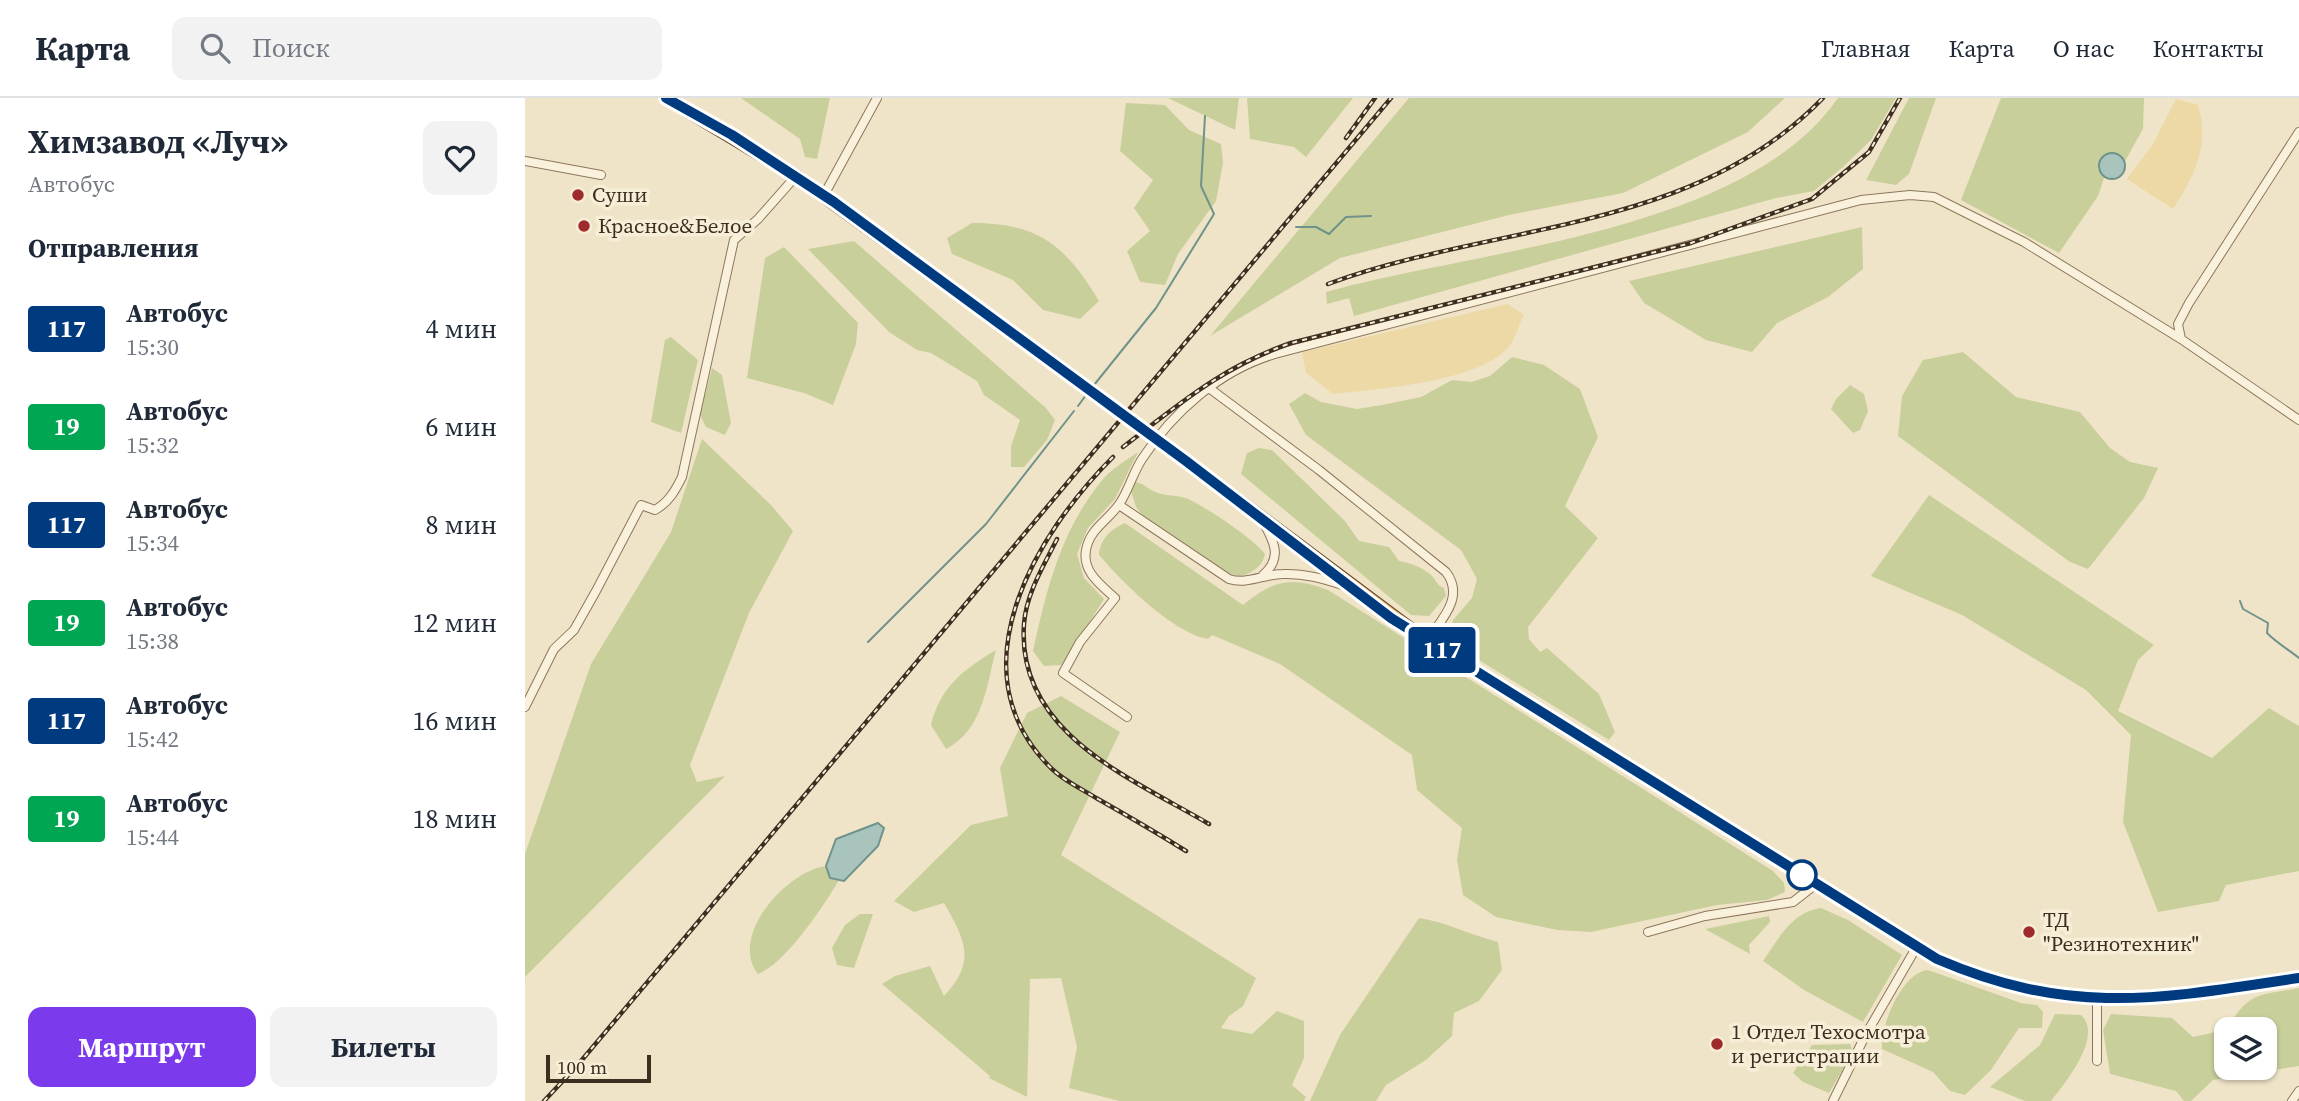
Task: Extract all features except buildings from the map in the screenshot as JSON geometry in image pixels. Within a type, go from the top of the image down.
[{"type":"highway","points":[[666,98],[824,195],[1186,461],[1353,589],[1427,641],[1916,948],[1952,966],[2005,985],[2064,997],[2097,999],[2173,996],[2299,978]]},
{"type":"street","points":[[824,195],[877,98]]},
{"type":"street","points":[[2181,339],[2178,324],[2189,303],[2299,132]]},
{"type":"street","points":[[525,161],[601,175]]},
{"type":"street","points":[[525,707],[554,649],[574,630],[641,505],[655,510],[667,501],[676,489],[682,477],[734,240],[758,219],[796,176]]},
{"type":"street","points":[[1127,717],[1063,673],[1080,642],[1115,598],[1089,573],[1085,552],[1093,531],[1119,505],[1141,461],[1182,411],[1209,388],[1238,368],[1275,354],[1849,203],[1897,195],[1934,197],[2024,243],[2181,339],[2299,420]]},
{"type":"street","points":[[1209,388],[1319,470],[1446,572],[1453,584],[1454,597],[1427,641]]},
{"type":"street","points":[[1119,505],[1223,576],[1240,582],[1260,577],[1305,575],[1353,589]]},
{"type":"street","points":[[1259,517],[1274,541],[1276,553],[1271,566],[1260,577]]},
{"type":"street","points":[[1648,932],[1705,916],[1793,902],[1816,884]]},
{"type":"street","points":[[1833,1101],[1865,1036],[1916,948]]},
{"type":"street","points":[[2097,999],[2097,1061]]},
{"type":"street","points":[[2293,1101],[2299,1091]]},
{"type":"green space","points":[[741,98],[830,98],[817,159],[805,157],[800,139]]},
{"type":"green space","points":[[1168,98],[1239,98],[1235,130]]},
{"type":"green space","points":[[1247,98],[1353,98],[1306,157],[1294,147],[1250,139]]},
{"type":"green space","points":[[1409,98],[1785,98],[1748,132],[1623,193],[1509,215],[1340,258],[1210,336]]},
{"type":"green space","points":[[1838,98],[1896,98],[1871,140],[1814,191],[1776,198],[1354,316],[1349,298],[1327,304],[1326,292],[1529,248],[1603,230],[1674,208],[1740,179],[1795,143]]},
{"type":"green space","points":[[1909,98],[1936,98],[1909,174],[1896,185],[1866,180]]},
{"type":"green space","points":[[2001,98],[2144,98],[2143,129],[2125,161],[2119,156],[2097,169],[2105,175],[2098,196],[2059,253],[1961,200]]},
{"type":"green space","points":[[1126,103],[1165,105],[1189,130],[1221,144],[1223,163],[1216,201],[1178,254],[1165,285],[1140,282],[1127,251],[1150,231],[1134,208],[1153,180],[1120,151]]},
{"type":"green space","points":[[972,223],[1015,227],[1048,241],[1075,266],[1099,301],[1080,319],[1043,310],[1013,280],[952,254],[947,238]]},
{"type":"green space","points":[[1862,227],[1863,269],[1828,297],[1777,323],[1752,352],[1706,340],[1644,303],[1629,281]]},
{"type":"green space","points":[[854,241],[1046,408],[1055,420],[1047,440],[1024,467],[1011,467],[1011,446],[1020,420],[984,395],[977,381],[931,353],[917,350],[889,332],[808,249]]},
{"type":"green space","points":[[784,247],[858,323],[856,344],[833,405],[804,393],[747,378],[765,258]]},
{"type":"green space","points":[[671,337],[698,360],[681,433],[651,422],[665,340]]},
{"type":"green space","points":[[1963,352],[2016,397],[2080,412],[2110,448],[2130,462],[2158,468],[2144,498],[2088,569],[2070,562],[1898,436],[1902,396],[1923,360]]},
{"type":"green space","points":[[1512,357],[1544,365],[1580,389],[1598,437],[1565,506],[1598,538],[1528,627],[1529,639],[1540,652],[1547,648],[1599,694],[1615,732],[1609,740],[1474,657],[1450,634],[1453,620],[1472,598],[1477,579],[1461,550],[1306,435],[1289,404],[1305,393],[1321,402],[1357,409],[1421,397],[1452,380],[1471,382],[1490,376]]},
{"type":"green space","points":[[712,368],[722,375],[731,423],[725,435],[706,427],[700,415]]},
{"type":"green space","points":[[1850,385],[1864,394],[1868,411],[1860,430],[1853,433],[1831,409],[1836,399]]},
{"type":"green space","points":[[702,439],[771,505],[793,531],[749,613],[690,765],[697,782],[725,776],[525,977],[525,854],[591,664],[671,532]]},
{"type":"green space","points":[[1259,448],[1272,450],[1345,521],[1359,541],[1389,547],[1399,561],[1425,570],[1432,576],[1444,588],[1446,596],[1429,616],[1411,615],[1241,474],[1247,453]]},
{"type":"green space","points":[[1138,452],[1115,499],[1088,528],[1077,554],[1084,578],[1104,599],[1063,665],[1044,666],[1033,651],[1050,582],[1066,539],[1089,497],[1104,478]]},
{"type":"green space","points":[[1136,482],[1159,493],[1188,499],[1217,516],[1241,532],[1265,554],[1262,563],[1240,577],[1229,573],[1141,514],[1131,491]]},
{"type":"green space","points":[[1929,495],[2154,645],[2138,660],[2118,711],[2212,758],[2269,708],[2299,726],[2299,871],[2226,885],[2219,901],[2158,912],[2123,822],[2131,735],[2086,690],[1962,615],[1871,576]]},
{"type":"green space","points":[[1125,523],[1243,605],[1264,590],[1283,583],[1304,583],[1328,590],[1773,871],[1784,883],[1785,892],[1767,900],[1717,905],[1591,932],[1557,930],[1496,917],[1463,895],[1457,860],[1462,828],[1417,790],[1412,755],[1280,664],[1212,635],[1208,639],[1194,635],[1149,605],[1099,555],[1107,535]]},
{"type":"green space","points":[[996,650],[986,693],[975,719],[968,731],[946,749],[931,725],[940,700],[955,680]]},
{"type":"green space","points":[[1061,696],[1120,732],[1061,855],[1256,978],[1243,1006],[1229,1016],[1221,1028],[1252,1034],[1277,1011],[1304,1021],[1304,1058],[1292,1085],[1306,1097],[1304,1101],[1119,1101],[1069,1088],[1077,1047],[1061,978],[1030,979],[1027,1097],[989,1078],[990,1076],[882,984],[895,976],[930,966],[944,996],[961,972],[964,961],[962,939],[944,903],[914,912],[894,901],[971,825],[1008,816],[1000,768],[1027,713]]},
{"type":"green space","points":[[826,866],[830,878],[839,880],[792,947],[769,968],[758,974],[751,959],[750,942],[756,924],[766,908],[779,892],[795,880]]},
{"type":"green space","points":[[1821,908],[1848,920],[1902,955],[1863,1022],[1804,990],[1763,961],[1794,920],[1811,910]]},
{"type":"green space","points":[[860,914],[873,914],[854,968],[837,965],[832,948],[845,925]]},
{"type":"green space","points":[[1769,916],[1770,922],[1749,945],[1750,954],[1705,929]]},
{"type":"green space","points":[[1419,918],[1498,942],[1502,970],[1479,1001],[1454,1013],[1452,1036],[1426,1060],[1386,1085],[1376,1101],[1310,1101],[1340,1035]]},
{"type":"green space","points":[[1928,970],[2021,1003],[2037,1005],[2043,1012],[2042,1028],[2019,1028],[1991,1070],[1965,1095],[1950,1091],[1933,1072],[1882,1049],[1889,1014],[1901,990],[1918,973]]},
{"type":"green space","points":[[2299,988],[2299,1066],[2277,1070],[2277,1017],[2235,1017],[2249,1001],[2264,994]]},
{"type":"green space","points":[[2055,1014],[2081,1015],[2087,1024],[2088,1035],[2080,1059],[2051,1101],[2025,1101],[1990,1087],[2040,1045]]},
{"type":"green space","points":[[2111,1014],[2172,1018],[2193,1037],[2214,1033],[2214,1080],[2191,1101],[2184,1101],[2176,1091],[2110,1074],[2103,1030]]},
{"type":"green space","points":[[1850,1044],[1853,1052],[1829,1093],[1803,1082],[1793,1073],[1812,1045]]},
{"type":"sand","points":[[2176,99],[2198,105],[2202,133],[2194,172],[2173,209],[2127,179],[2153,144]]},
{"type":"sand","points":[[1508,304],[1524,315],[1511,344],[1498,357],[1455,375],[1401,386],[1333,394],[1306,373],[1302,352]]},
{"type":"water","points":[[2112,153],[2121,157],[2125,166],[2121,175],[2112,179],[2103,175],[2099,166],[2103,157]]},
{"type":"water","points":[[878,823],[884,828],[878,846],[844,881],[830,878],[826,866],[836,839]]},
{"type":"waterway","points":[[1094,385],[1156,308],[1214,214],[1201,186],[1205,116]]},
{"type":"waterway","points":[[1296,227],[1316,227],[1329,234],[1346,217],[1371,216]]},
{"type":"waterway","points":[[1078,406],[1086,395]]},
{"type":"waterway","points":[[868,642],[986,524],[1074,411]]},
{"type":"waterway","points":[[2240,601],[2243,609],[2268,623],[2267,633],[2299,658]]},
{"type":"railway","points":[[1346,138],[1375,98]]},
{"type":"railway","points":[[544,1101],[576,1067],[1391,98]]},
{"type":"railway","points":[[1328,284],[1391,264],[1589,219],[1653,200],[1714,175],[1771,142],[1823,98]]},
{"type":"railway","points":[[1123,447],[1183,401],[1223,375],[1291,343],[1691,243],[1812,199],[1869,152],[1900,98]]},
{"type":"railway","points":[[1113,457],[1084,488],[1057,524],[1034,563],[1017,604],[1007,646],[1008,688],[1021,728],[1054,771],[1186,851]]},
{"type":"railway","points":[[1057,539],[1041,569],[1025,613],[1026,662],[1039,695],[1058,723],[1084,748],[1146,789],[1209,824]]},
{"type":"bus line","name":"117","points":[[666,98],[732,135],[834,202],[1186,461],[1391,618],[1916,948],[1994,982],[2064,997],[2151,998],[2299,978]]},
{"type":"place","name":"Суши","points":[[578,195]]},
{"type":"place","name":"Красное&Белое","points":[[584,226]]},
{"type":"place","name":"ТД \"Резинотехник\"","points":[[2029,932]]},
{"type":"place","name":"1 Отдел Техосмотра и регистрации","points":[[1717,1044]]}]
